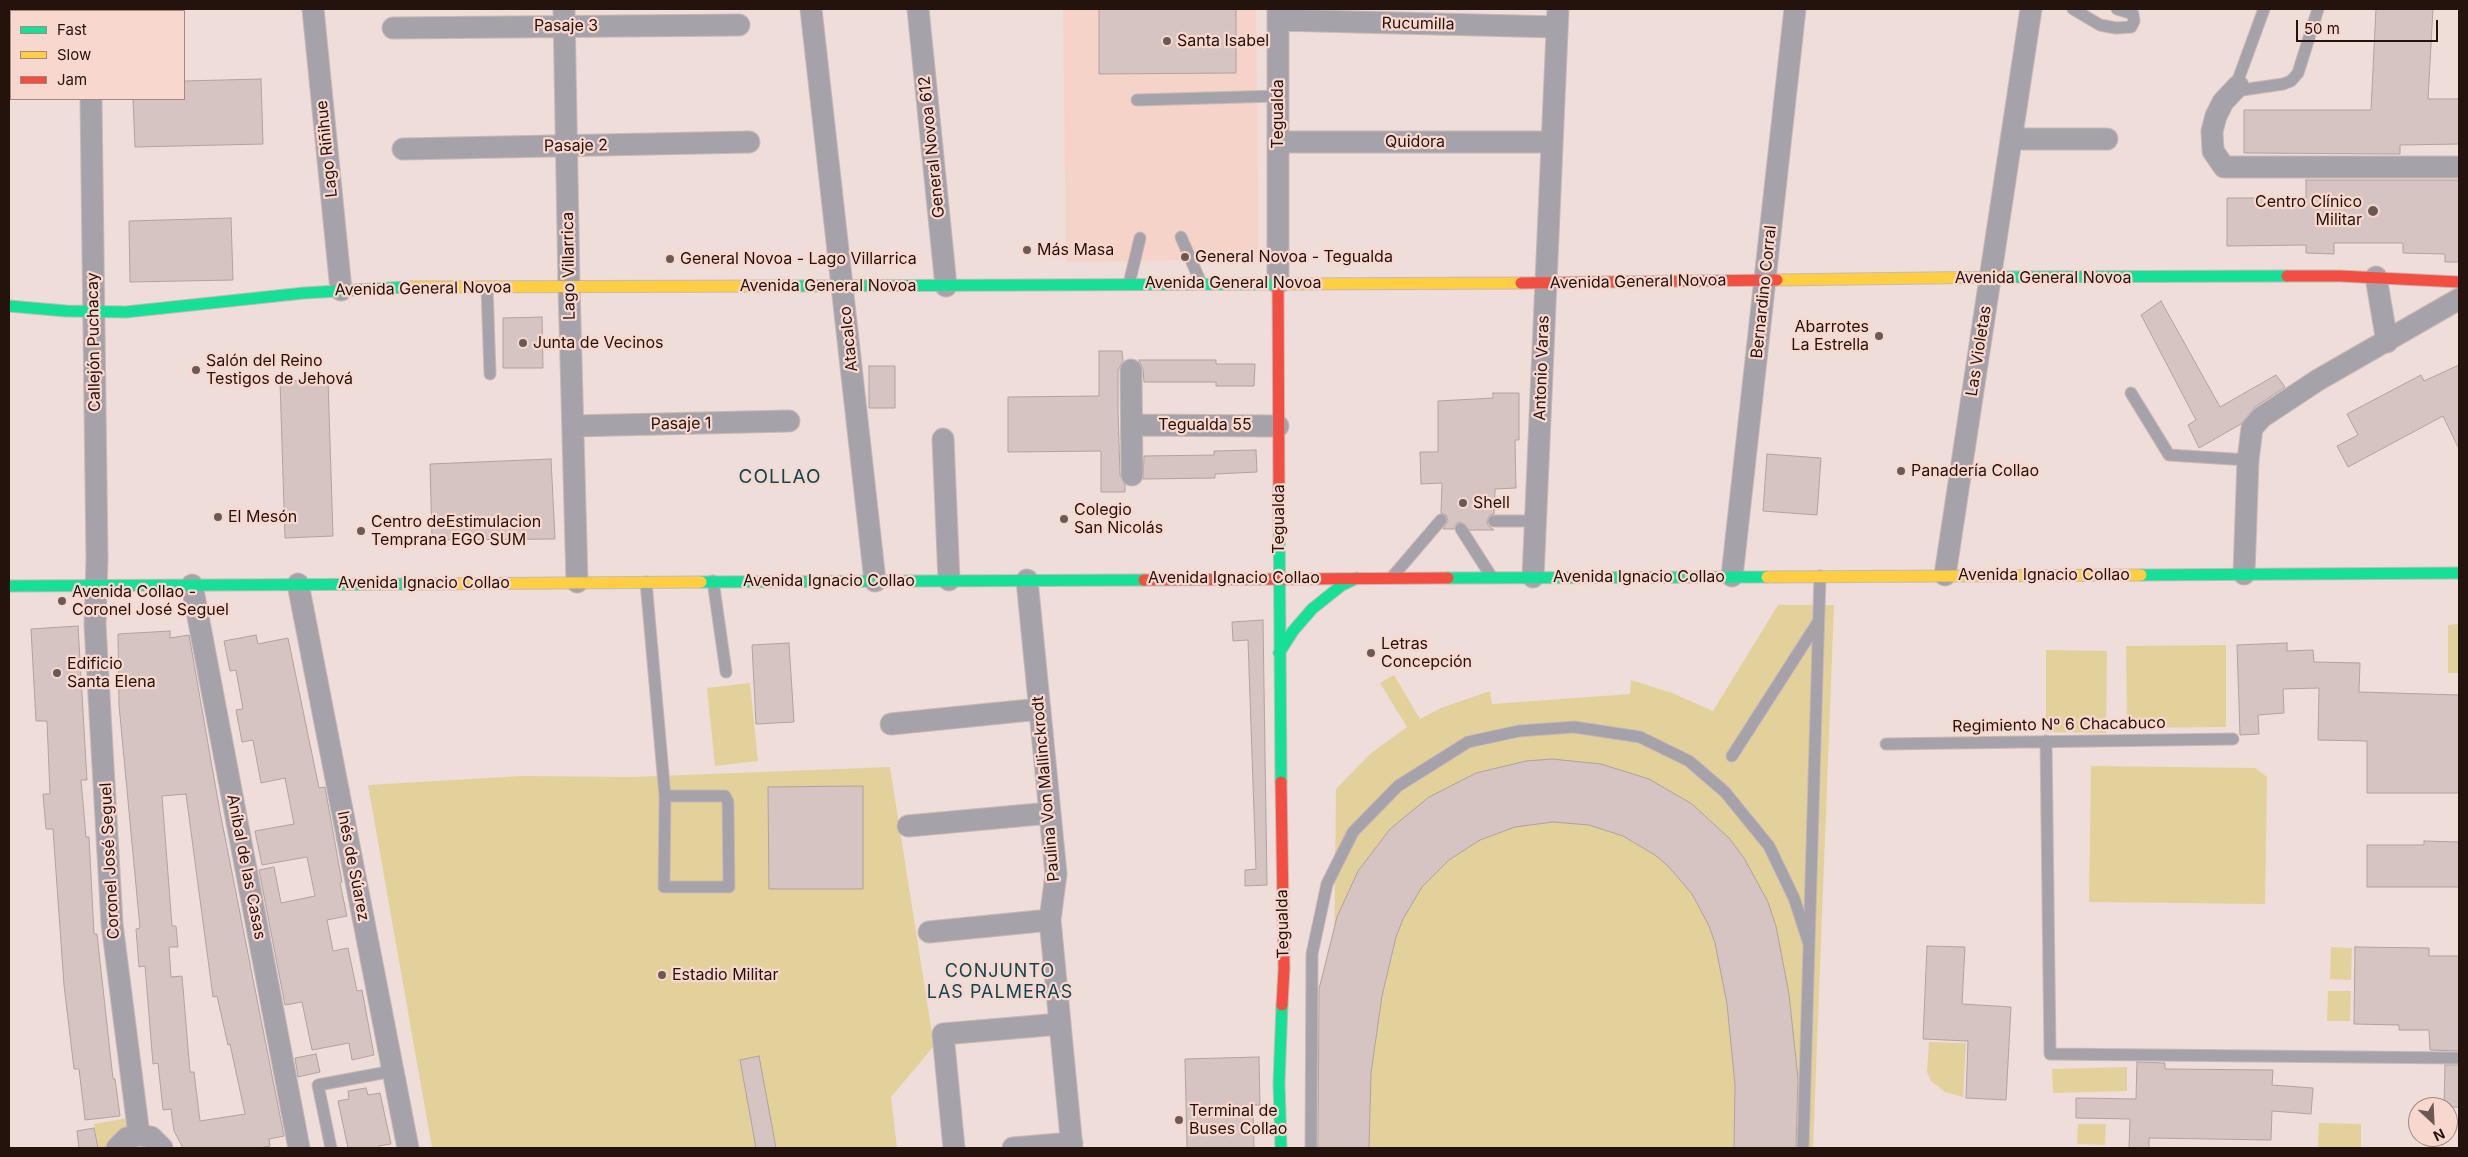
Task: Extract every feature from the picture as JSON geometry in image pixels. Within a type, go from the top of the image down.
[{"type":"main road","name":"Avenida General Novoa","points":[[9,306],[41,310],[94,312],[169,309],[340,290],[400,287],[946,286],[1201,283],[1545,284],[1990,277],[2376,277],[2459,282]]},
{"type":"main road","name":"Tegualda","points":[[1278,283],[1279,653],[1284,968],[1279,1083],[1281,1148]]},
{"type":"main road","name":"Avenida Ignacio Collao","points":[[9,586],[2459,573]]},
{"type":"main road","points":[[1279,653],[1293,631],[1312,609],[1342,585],[1357,578]]},
{"type":"street","name":"Lago Riñihue","points":[[313,9],[340,290]]},
{"type":"street","name":"Atacalco","points":[[810,9],[843,286],[875,581]]},
{"type":"street","name":"General Novoa 612","points":[[918,9],[946,286]]},
{"type":"street","name":"Bernardino Corral","points":[[1732,576],[1795,9]]},
{"type":"street","name":"Las Violetas","points":[[1945,575],[2030,9]]},
{"type":"street","name":"Rucumilla","points":[[1278,14],[1558,18]]},
{"type":"street","name":"Tegualda","points":[[1278,14],[1278,283]]},
{"type":"street","name":"Pasaje 3","points":[[393,28],[564,18],[739,25]]},
{"type":"street","name":"Lago Villarrica","points":[[564,18],[577,582]]},
{"type":"street","name":"Antonio Varas","points":[[1532,577],[1558,18]]},
{"type":"street","points":[[2238,86],[2223,102],[2216,116],[2212,131],[2213,151],[2224,167],[2459,167]]},
{"type":"street","name":"Callejón Puchacay","points":[[91,100],[96,586]]},
{"type":"street","points":[[2011,139],[2107,140]]},
{"type":"street","name":"Pasaje 2","points":[[403,149],[749,142]]},
{"type":"street","name":"Quidora","points":[[1278,142],[1552,142]]},
{"type":"street","points":[[2376,277],[2387,342]]},
{"type":"street","points":[[2244,574],[2248,460],[2252,428],[2262,417],[2318,380],[2459,299]]},
{"type":"street","points":[[1131,370],[1132,475]]},
{"type":"street","name":"Pasaje 1","points":[[573,426],[789,422]]},
{"type":"street","name":"Tegualda 55","points":[[1132,425],[1278,426]]},
{"type":"street","points":[[942,439],[949,580]]},
{"type":"street","name":"Paulina Von Mallinckrodt","points":[[1027,580],[1056,874],[1050,920],[1072,1145]]},
{"type":"street","name":"Inés de Súarez","points":[[298,584],[408,1148]]},
{"type":"street","name":"Aníbal de las Casas","points":[[192,585],[299,1148]]},
{"type":"street","name":"Coronel José Seguel","points":[[96,586],[95,625],[112,924],[139,1135]]},
{"type":"street","points":[[891,724],[1040,709]]},
{"type":"street","points":[[908,826],[1050,813]]},
{"type":"street","points":[[928,932],[1050,920]]},
{"type":"street","points":[[954,1148],[943,1034],[1060,1024]]},
{"type":"street","points":[[117,1148],[127,1138],[139,1135],[151,1138],[162,1148]]},
{"type":"street","points":[[1013,1148],[1072,1145]]},
{"type":"lane","points":[[2073,9],[2100,25],[2116,28],[2130,27],[2134,22],[2133,14],[2116,9]]},
{"type":"lane","points":[[2264,9],[2238,80],[2238,86],[2242,90],[2284,84],[2291,81],[2298,73],[2318,9]]},
{"type":"lane","points":[[1137,100],[1278,96]]},
{"type":"lane","points":[[1181,237],[1201,283]]},
{"type":"lane","points":[[1129,284],[1140,238]]},
{"type":"lane","points":[[487,287],[490,374]]},
{"type":"lane","points":[[2131,393],[2169,455],[2248,460]]},
{"type":"lane","points":[[1392,578],[1441,520]]},
{"type":"lane","points":[[1494,521],[1535,521]]},
{"type":"lane","points":[[1461,529],[1492,577]]},
{"type":"lane","points":[[1803,1148],[1820,576]]},
{"type":"lane","points":[[713,581],[726,672]]},
{"type":"lane","points":[[646,582],[665,796],[664,887],[729,887],[728,802],[725,796],[665,796]]},
{"type":"lane","points":[[1732,756],[1819,620]]},
{"type":"lane","points":[[1311,1148],[1312,954],[1327,884],[1353,832],[1398,786],[1468,742],[1519,731],[1574,727],[1640,737],[1689,761],[1725,792],[1769,846],[1794,898],[1809,944]]},
{"type":"lane","name":"Regimiento Nº 6 Chacabuco","points":[[1886,744],[2233,739]]},
{"type":"lane","points":[[2046,742],[2050,1054],[2459,1058]]},
{"type":"lane","points":[[331,1148],[318,1085],[392,1072]]},
{"type":"shaded area","points":[[1063,9],[1256,9],[1259,259],[1066,262]]},
{"type":"shaded area","points":[[1778,605],[1834,605],[1813,1148],[1332,1148],[1336,789],[1370,754],[1407,727],[1380,683],[1394,675],[1420,719],[1441,708],[1490,691],[1492,704],[1630,694],[1631,680],[1672,693],[1713,711]]},
{"type":"shaded area","points":[[2459,624],[2459,673],[2448,673],[2448,625]]},
{"type":"shaded area","points":[[2226,645],[2226,727],[2127,728],[2126,646]]},
{"type":"shaded area","points":[[2046,650],[2107,651],[2106,733],[2046,732]]},
{"type":"shaded area","points":[[750,683],[758,761],[715,766],[707,688]]},
{"type":"shaded area","points":[[2091,766],[2255,768],[2267,777],[2265,904],[2089,902]]},
{"type":"shaded area","name":"Estadio Militar","points":[[890,767],[934,1046],[891,1097],[897,1148],[432,1148],[368,785],[522,776],[632,777]]},
{"type":"shaded area","points":[[2331,947],[2352,948],[2351,980],[2330,979]]},
{"type":"shaded area","points":[[2328,991],[2351,991],[2350,1021],[2327,1021]]},
{"type":"shaded area","points":[[1929,1042],[1966,1043],[1963,1097],[1945,1092],[1931,1081],[1927,1072]]},
{"type":"shaded area","points":[[2127,1067],[2127,1091],[2053,1093],[2052,1069]]},
{"type":"shaded area","points":[[128,1118],[129,1126],[114,1134],[107,1148],[98,1148],[94,1124]]},
{"type":"shaded area","points":[[2319,1123],[2361,1124],[2361,1148],[2318,1148]]},
{"type":"shaded area","points":[[2078,1124],[2106,1124],[2105,1145],[2077,1144]]},
{"type":"building","name":"Santa Isabel","points":[[1099,9],[1236,9],[1236,73],[1099,74]]},
{"type":"building","points":[[2376,9],[2433,9],[2428,99],[2459,99],[2459,144],[2400,145],[2400,154],[2244,153],[2244,110],[2371,110]]},
{"type":"building","points":[[261,79],[263,144],[135,147],[133,100],[185,100],[185,81]]},
{"type":"building","name":"Centro Clínico Militar","points":[[2306,180],[2459,180],[2459,262],[2445,262],[2445,254],[2403,253],[2403,243],[2334,243],[2334,254],[2306,253],[2306,245],[2227,246],[2227,198],[2306,198]]},
{"type":"building","points":[[231,218],[233,280],[130,282],[129,221]]},
{"type":"building","points":[[2161,301],[2220,407],[2276,375],[2285,387],[2255,407],[2241,424],[2199,448],[2188,425],[2196,420],[2141,315]]},
{"type":"building","name":"Junta de Vecinos","points":[[542,317],[543,368],[503,368],[503,318]]},
{"type":"building","points":[[1099,351],[1122,351],[1123,361],[1118,370],[1118,410],[1120,475],[1125,485],[1125,492],[1101,492],[1101,451],[1008,452],[1008,397],[1099,396]]},
{"type":"building","points":[[1139,360],[1216,360],[1216,364],[1255,364],[1254,386],[1216,386],[1216,382],[1144,382],[1143,369]]},
{"type":"building","points":[[2459,365],[2459,449],[2443,416],[2348,467],[2337,446],[2358,435],[2347,414],[2421,375],[2424,381]]},
{"type":"building","points":[[869,366],[895,366],[895,408],[869,408]]},
{"type":"building","points":[[328,380],[333,536],[285,538],[280,381]]},
{"type":"building","points":[[1493,393],[1519,393],[1519,440],[1515,440],[1516,488],[1495,489],[1494,514],[1490,515],[1487,521],[1488,525],[1494,530],[1470,530],[1461,522],[1457,523],[1454,529],[1443,529],[1448,521],[1446,515],[1441,513],[1442,483],[1421,484],[1420,452],[1438,452],[1438,401],[1493,398]]},
{"type":"building","points":[[1256,450],[1257,472],[1215,474],[1215,478],[1143,479],[1144,456],[1214,455],[1214,451]]},
{"type":"building","points":[[1767,454],[1821,458],[1817,515],[1763,511]]},
{"type":"building","points":[[551,459],[555,539],[432,540],[430,464]]},
{"type":"building","points":[[1263,620],[1267,885],[1245,886],[1245,870],[1256,869],[1248,640],[1233,641],[1232,622]]},
{"type":"building","points":[[78,626],[87,780],[81,780],[86,837],[89,837],[94,934],[97,934],[113,1079],[115,1079],[120,1116],[85,1120],[79,1069],[74,1069],[64,985],[53,829],[46,829],[43,794],[50,794],[47,721],[36,721],[31,629]]},
{"type":"building","points":[[170,631],[170,638],[189,635],[220,812],[284,1136],[269,1139],[270,1146],[259,1148],[183,1148],[174,1131],[171,1109],[163,1110],[158,1063],[153,1064],[145,966],[139,967],[136,929],[140,928],[119,705],[118,634]],"holes":[[[186,794],[213,997],[217,996],[228,1045],[230,1044],[245,1114],[200,1121],[194,1072],[190,1072],[182,976],[171,977],[169,947],[178,947],[176,926],[172,926],[162,796]]]},
{"type":"building","points":[[256,635],[258,644],[288,638],[319,788],[325,787],[347,916],[327,920],[333,951],[348,948],[357,991],[362,990],[374,1055],[352,1060],[349,1043],[312,1050],[302,1002],[285,1005],[259,870],[274,867],[281,903],[315,896],[307,857],[262,865],[255,831],[294,824],[285,778],[261,783],[253,740],[242,742],[236,710],[243,709],[236,670],[230,671],[224,641]]},
{"type":"building","points":[[789,643],[794,722],[756,724],[752,645]]},
{"type":"building","points":[[2287,643],[2287,651],[2313,650],[2314,662],[2360,663],[2359,692],[2459,695],[2459,793],[2367,793],[2367,741],[2318,740],[2319,688],[2283,689],[2284,713],[2258,715],[2259,734],[2240,735],[2237,645]]},
{"type":"building","points":[[1552,759],[1601,764],[1649,779],[1692,804],[1729,838],[1744,858],[1768,902],[1776,926],[1789,994],[1798,1079],[1796,1148],[1734,1148],[1735,1085],[1727,1004],[1715,943],[1709,926],[1692,894],[1668,866],[1655,855],[1623,836],[1589,825],[1553,822],[1515,827],[1480,840],[1449,860],[1422,887],[1403,919],[1396,937],[1382,996],[1371,1073],[1369,1148],[1318,1148],[1319,989],[1337,917],[1358,871],[1390,829],[1429,797],[1476,773],[1526,761]]},
{"type":"building","points":[[863,786],[863,889],[769,889],[768,787]]},
{"type":"building","points":[[2424,841],[2459,842],[2459,887],[2367,887],[2367,845],[2424,845]]},
{"type":"building","points":[[1927,946],[1965,947],[1962,1004],[2011,1007],[2006,1100],[1966,1098],[1968,1041],[1923,1039]]},
{"type":"building","points":[[2355,947],[2429,948],[2429,956],[2459,956],[2459,1051],[2430,1050],[2429,1030],[2399,1030],[2399,1025],[2354,1024]]},
{"type":"building","points":[[316,1054],[320,1072],[298,1077],[295,1058]]},
{"type":"building","points":[[759,1056],[776,1148],[756,1148],[740,1060]]},
{"type":"building","points":[[1259,1057],[1260,1105],[1253,1105],[1254,1148],[1187,1148],[1185,1059]]},
{"type":"building","points":[[2137,1062],[2165,1063],[2165,1069],[2273,1070],[2272,1085],[2313,1088],[2311,1114],[2272,1111],[2271,1140],[2149,1138],[2149,1148],[2129,1148],[2130,1119],[2076,1118],[2076,1098],[2136,1099]]},
{"type":"building","points":[[2445,1065],[2459,1065],[2459,1107],[2458,1097],[2444,1097]]},
{"type":"building","points":[[366,1088],[368,1095],[380,1093],[391,1144],[379,1146],[379,1148],[348,1148],[338,1101],[349,1099],[348,1091]]},
{"type":"building","points":[[94,1128],[98,1148],[79,1148],[77,1131]]},
{"type":"traffic: fast","points":[[2004,277],[2287,276]]},
{"type":"traffic: fast","points":[[782,286],[1287,284]]},
{"type":"traffic: fast","points":[[9,306],[66,311],[126,312],[304,293],[406,287]]},
{"type":"traffic: fast","points":[[1279,504],[1281,782]]},
{"type":"traffic: fast","points":[[2141,575],[2459,573]]},
{"type":"traffic: fast","points":[[1448,578],[1767,577]]},
{"type":"traffic: fast","points":[[1279,653],[1293,631],[1312,609],[1342,585],[1357,578]]},
{"type":"traffic: fast","points":[[701,582],[1144,580]]},
{"type":"traffic: fast","points":[[9,586],[424,584]]},
{"type":"traffic: fast","points":[[1281,1148],[1279,1083],[1282,1005]]},
{"type":"traffic: slow","points":[[1777,280],[2004,277]]},
{"type":"traffic: slow","points":[[1287,284],[1521,283]]},
{"type":"traffic: slow","points":[[406,287],[782,286]]},
{"type":"traffic: slow","points":[[1767,577],[2141,575]]},
{"type":"traffic: slow","points":[[424,584],[701,582]]},
{"type":"traffic: jam","points":[[2287,276],[2340,276],[2459,282]]},
{"type":"traffic: jam","points":[[1521,283],[1777,280]]},
{"type":"traffic: jam","points":[[1278,283],[1279,504]]},
{"type":"traffic: jam","points":[[1144,580],[1448,578]]},
{"type":"traffic: jam","points":[[1281,782],[1284,969],[1282,1005]]},
{"type":"place","name":"Santa Isabel","points":[[1167,41]]},
{"type":"place","name":"Centro Clínico Militar","points":[[2373,211]]},
{"type":"place","name":"Más Masa","points":[[1027,250]]},
{"type":"place","name":"General Novoa - Tegualda","points":[[1185,257]]},
{"type":"place","name":"General Novoa - Lago Villarrica","points":[[670,259]]},
{"type":"place","name":"Abarrotes La Estrella","points":[[1879,336]]},
{"type":"place","name":"Junta de Vecinos","points":[[523,343]]},
{"type":"place","name":"Salón del Reino Testigos de Jehová","points":[[196,370]]},
{"type":"place","name":"Panadería Collao","points":[[1901,471]]},
{"type":"place","name":"Shell","points":[[1463,503]]},
{"type":"place","name":"El Mesón","points":[[218,517]]},
{"type":"place","name":"Colegio San Nicolás","points":[[1064,519]]},
{"type":"place","name":"Centro deEstimulacion Temprana EGO SUM","points":[[361,531]]},
{"type":"place","name":"Avenida Collao - Coronel José Seguel","points":[[62,601]]},
{"type":"place","name":"Letras Concepción","points":[[1371,653]]},
{"type":"place","name":"Edificio Santa Elena","points":[[57,673]]},
{"type":"place","name":"Estadio Militar","points":[[662,975]]},
{"type":"place","name":"Terminal de Buses Collao","points":[[1179,1120]]},
{"type":"district","name":"COLLAO","points":[[780,477]]},
{"type":"district","name":"CONJUNTO LAS PALMERAS","points":[[1000,982]]}]
